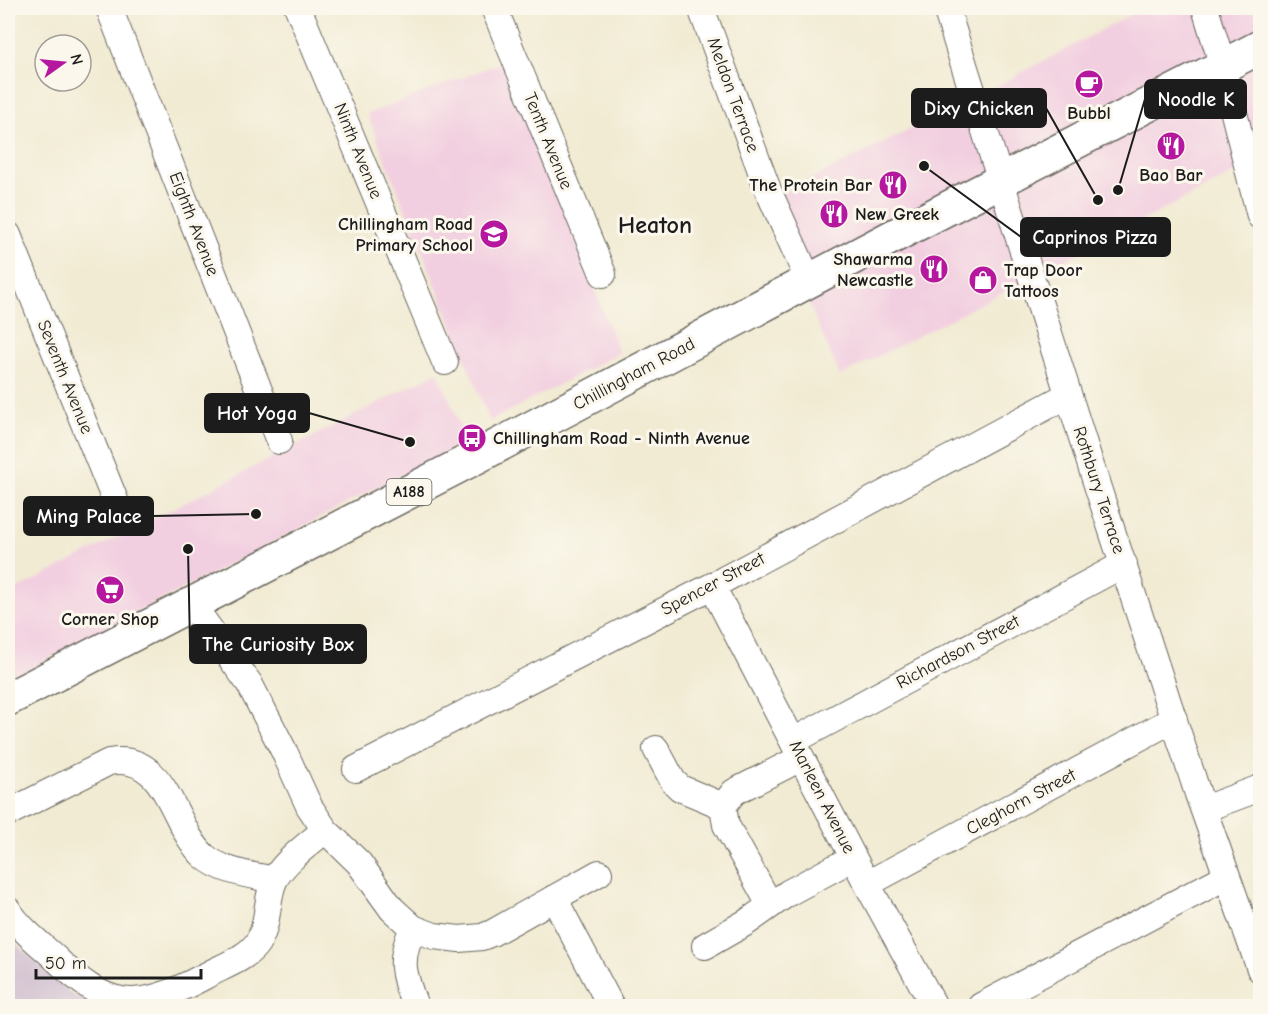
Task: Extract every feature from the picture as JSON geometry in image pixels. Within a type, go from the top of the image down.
[{"type":"main road","name":"Chillingham Road","points":[[10,693],[192,605],[1260,47]]},
{"type":"street","name":"Eighth Avenue","points":[[109,8],[279,441]]},
{"type":"street","name":"Ninth Avenue","points":[[298,8],[445,362]]},
{"type":"street","name":"Tenth Avenue","points":[[495,8],[603,274]]},
{"type":"street","name":"Meldon Terrace","points":[[701,8],[768,190],[809,281]]},
{"type":"street","name":"Rothbury Terrace","points":[[946,8],[1068,395],[1204,809],[1260,969]]},
{"type":"street","points":[[1205,8],[1218,50],[1260,216]]},
{"type":"street","name":"Seventh Avenue","points":[[8,235],[123,520]]},
{"type":"street","name":"Spencer Street","points":[[356,769],[712,586],[1068,395]]},
{"type":"street","name":"Richardson Street","points":[[723,806],[734,792],[797,749],[1124,564]]},
{"type":"street","name":"Marleen Avenue","points":[[712,586],[867,884],[934,1006]]},
{"type":"street","points":[[192,605],[249,683],[285,751],[309,806],[325,830],[359,863],[392,909],[413,928],[447,938],[482,937],[503,928],[599,873]]},
{"type":"street","name":"Cleghorn Street","points":[[867,884],[1174,719]]},
{"type":"street","points":[[656,749],[673,781],[680,788],[723,806],[726,825],[770,905]]},
{"type":"street","points":[[8,813],[108,762],[127,762],[155,777],[169,796],[192,841],[206,857],[237,872],[274,880]]},
{"type":"street","points":[[1204,809],[1260,788]]},
{"type":"street","points":[[8,910],[17,922],[85,986],[95,992],[134,1001],[168,995],[247,953],[254,947],[263,932],[274,880],[287,864],[325,830]]},
{"type":"street","points":[[705,946],[747,922],[788,893],[838,866]]},
{"type":"street","points":[[981,1006],[1227,876]]},
{"type":"street","points":[[554,898],[611,1006]]},
{"type":"street","points":[[413,928],[403,956],[405,975],[415,1006]]},
{"type":"shaded area","points":[[1143,8],[1260,8],[1260,160],[840,376],[765,202],[991,89]]},
{"type":"shaded area","name":"Chillingham Road Primary School","points":[[506,61],[619,353],[490,421],[367,114]]},
{"type":"shaded area","points":[[438,372],[467,441],[8,680],[8,594]]},
{"type":"shaded area","points":[[8,936],[74,996],[100,1003],[101,1006],[8,1006]]},
{"type":"place","name":"Bubbl","points":[[1089,84]]},
{"type":"place","name":"Bao Bar","points":[[1171,146]]},
{"type":"place","name":"Caprinos Pizza","points":[[924,166]]},
{"type":"place","name":"The Protein Bar","points":[[893,185]]},
{"type":"place","name":"Noodle K","points":[[1118,190]]},
{"type":"place","name":"Dixy Chicken","points":[[1098,200]]},
{"type":"place","name":"New Greek","points":[[834,214]]},
{"type":"place","name":"Chillingham Road Primary School","points":[[494,234]]},
{"type":"place","name":"Shawarma Newcastle","points":[[934,269]]},
{"type":"place","name":"Trap Door Tattoos","points":[[983,280]]},
{"type":"place","name":"Chillingham Road - Ninth Avenue","points":[[472,438]]},
{"type":"place","name":"Hot Yoga","points":[[410,442]]},
{"type":"place","name":"Ming Palace","points":[[256,514]]},
{"type":"place","name":"The Curiosity Box","points":[[188,549]]},
{"type":"place","name":"Corner Shop","points":[[110,590]]},
{"type":"district","name":"Heaton","points":[[655,225]]}]
